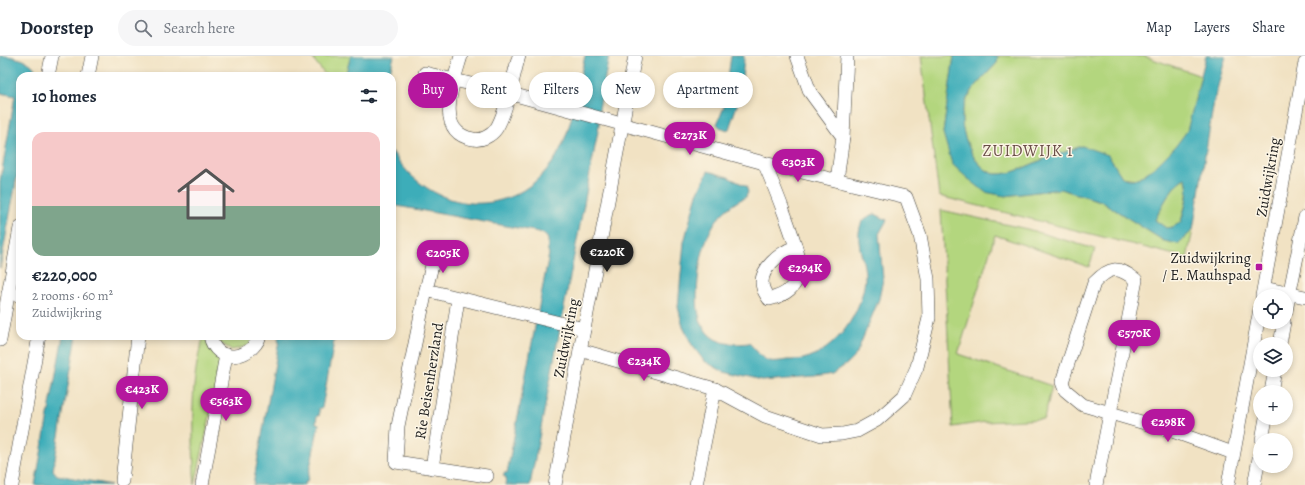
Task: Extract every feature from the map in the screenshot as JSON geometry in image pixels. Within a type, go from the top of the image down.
[{"type":"street","points":[[49,72],[52,56]]},
{"type":"street","points":[[89,72],[92,56]]},
{"type":"street","points":[[457,72],[461,56]]},
{"type":"street","points":[[514,72],[519,56]]},
{"type":"street","name":"Zuidwijkring","points":[[555,485],[635,56]]},
{"type":"street","points":[[797,56],[810,92],[843,138]]},
{"type":"street","points":[[837,180],[843,138],[847,56]]},
{"type":"street","name":"Zuidwijkring","points":[[1264,289],[1305,63]]},
{"type":"street","points":[[521,97],[764,163],[906,197],[920,235],[928,279],[929,318],[917,367],[904,396],[877,420],[856,431],[842,434],[822,435],[765,416],[715,389],[580,350]]},
{"type":"street","points":[[449,108],[449,118],[454,128],[464,138],[478,140],[496,130],[504,108]]},
{"type":"street","points":[[764,163],[782,206],[795,247]]},
{"type":"street","points":[[1290,289],[1305,217]]},
{"type":"street","name":"Rie Beisenherzland","points":[[435,253],[398,426],[396,462],[487,476]]},
{"type":"street","points":[[1096,485],[1109,418],[1136,280],[1118,269],[1103,272],[1094,282],[1062,382],[1065,390],[1083,404],[1109,418],[1172,431],[1233,453]]},
{"type":"street","points":[[0,340],[14,294],[16,272]]},
{"type":"street","points":[[426,290],[530,317],[584,329]]},
{"type":"street","points":[[1293,295],[1305,297]]},
{"type":"street","name":"Rie Beisenherzland","points":[[432,468],[458,299]]},
{"type":"street","points":[[1228,485],[1256,329]]},
{"type":"street","points":[[12,485],[38,340]]},
{"type":"street","points":[[122,481],[138,340]]},
{"type":"street","points":[[212,340],[215,346],[226,355],[235,356],[244,355],[252,351],[258,340]]},
{"type":"street","points":[[202,485],[226,355]]},
{"type":"street","points":[[696,485],[715,389]]},
{"type":"street","points":[[1254,485],[1256,473]]},
{"type":"green space","points":[[311,56],[351,56],[346,72],[323,72]]},
{"type":"green space","points":[[921,56],[954,56],[943,133],[1005,196],[1060,189],[1101,201],[1164,241],[1178,244],[1193,230],[1187,258],[939,196]]},
{"type":"green space","points":[[998,56],[1144,56],[1201,76],[1187,131],[1165,158],[1138,179],[1122,177],[1117,170],[1082,146],[1042,160],[1014,172],[996,174],[981,166],[971,152],[962,124],[962,113],[970,93],[997,63]]},
{"type":"green space","points":[[1185,178],[1187,183],[1187,194],[1181,222],[1173,227],[1166,228],[1155,220],[1172,190]]},
{"type":"green space","points":[[941,210],[1027,229],[1095,249],[1089,267],[995,235],[958,354],[1052,386],[1044,419],[985,422],[953,427]]},
{"type":"green space","points":[[203,340],[207,340],[222,361],[195,485],[193,405],[199,352]]},
{"type":"green space","points":[[219,340],[254,340],[251,345],[232,350],[220,343]]},
{"type":"water","points":[[0,56],[17,58],[33,66],[36,72],[16,72],[16,182],[0,268],[0,182],[15,96],[0,93]]},
{"type":"water","points":[[351,56],[394,56],[390,72],[346,72]]},
{"type":"water","points":[[585,56],[609,56],[606,72],[601,72],[599,126],[530,485],[505,485],[506,477],[503,476],[504,473],[507,473],[549,254],[548,239],[544,234],[539,232],[396,206],[396,156],[409,173],[428,189],[450,199],[473,203],[496,201],[518,193],[538,178],[556,157],[567,134],[574,108],[593,108],[593,72],[582,72]]},
{"type":"water","points":[[731,56],[744,56],[743,72],[729,72]]},
{"type":"water","points":[[954,56],[998,56],[997,63],[970,93],[962,113],[962,124],[965,137],[971,152],[985,169],[995,174],[1008,173],[1082,146],[1108,155],[1122,177],[1138,179],[1156,166],[1175,147],[1187,131],[1206,56],[1226,56],[1214,101],[1193,230],[1178,244],[1164,241],[1101,201],[1060,189],[1005,196],[985,192],[952,164],[943,133]],"holes":[[[1185,178],[1188,194],[1181,222],[1173,227],[1166,228],[1155,220],[1168,196],[1176,185]]]},
{"type":"water","points":[[724,108],[736,108],[729,129],[724,130],[717,124]]},
{"type":"water","points":[[708,171],[728,177],[746,186],[748,192],[746,197],[732,205],[714,224],[705,244],[701,258],[697,294],[700,319],[704,329],[711,336],[721,342],[733,344],[749,343],[761,356],[769,361],[801,359],[815,355],[827,348],[837,339],[853,317],[863,292],[865,273],[859,240],[861,224],[866,218],[875,214],[887,220],[879,234],[883,279],[879,299],[856,355],[847,364],[832,374],[815,377],[762,381],[724,372],[704,361],[692,345],[683,327],[678,307],[684,242],[697,194]]},
{"type":"water","points":[[62,340],[76,340],[53,470],[57,475],[111,485],[35,485]]},
{"type":"water","points":[[278,340],[334,340],[322,408],[319,408],[320,415],[317,416],[316,423],[319,424],[307,482],[305,482],[304,485],[253,485]]},
{"type":"place","name":"Zuidwijkring / E. Mauhspad","points":[[1259,267]]},
{"type":"district","name":"ZUIDWIJK 1","points":[[1028,151]]}]
